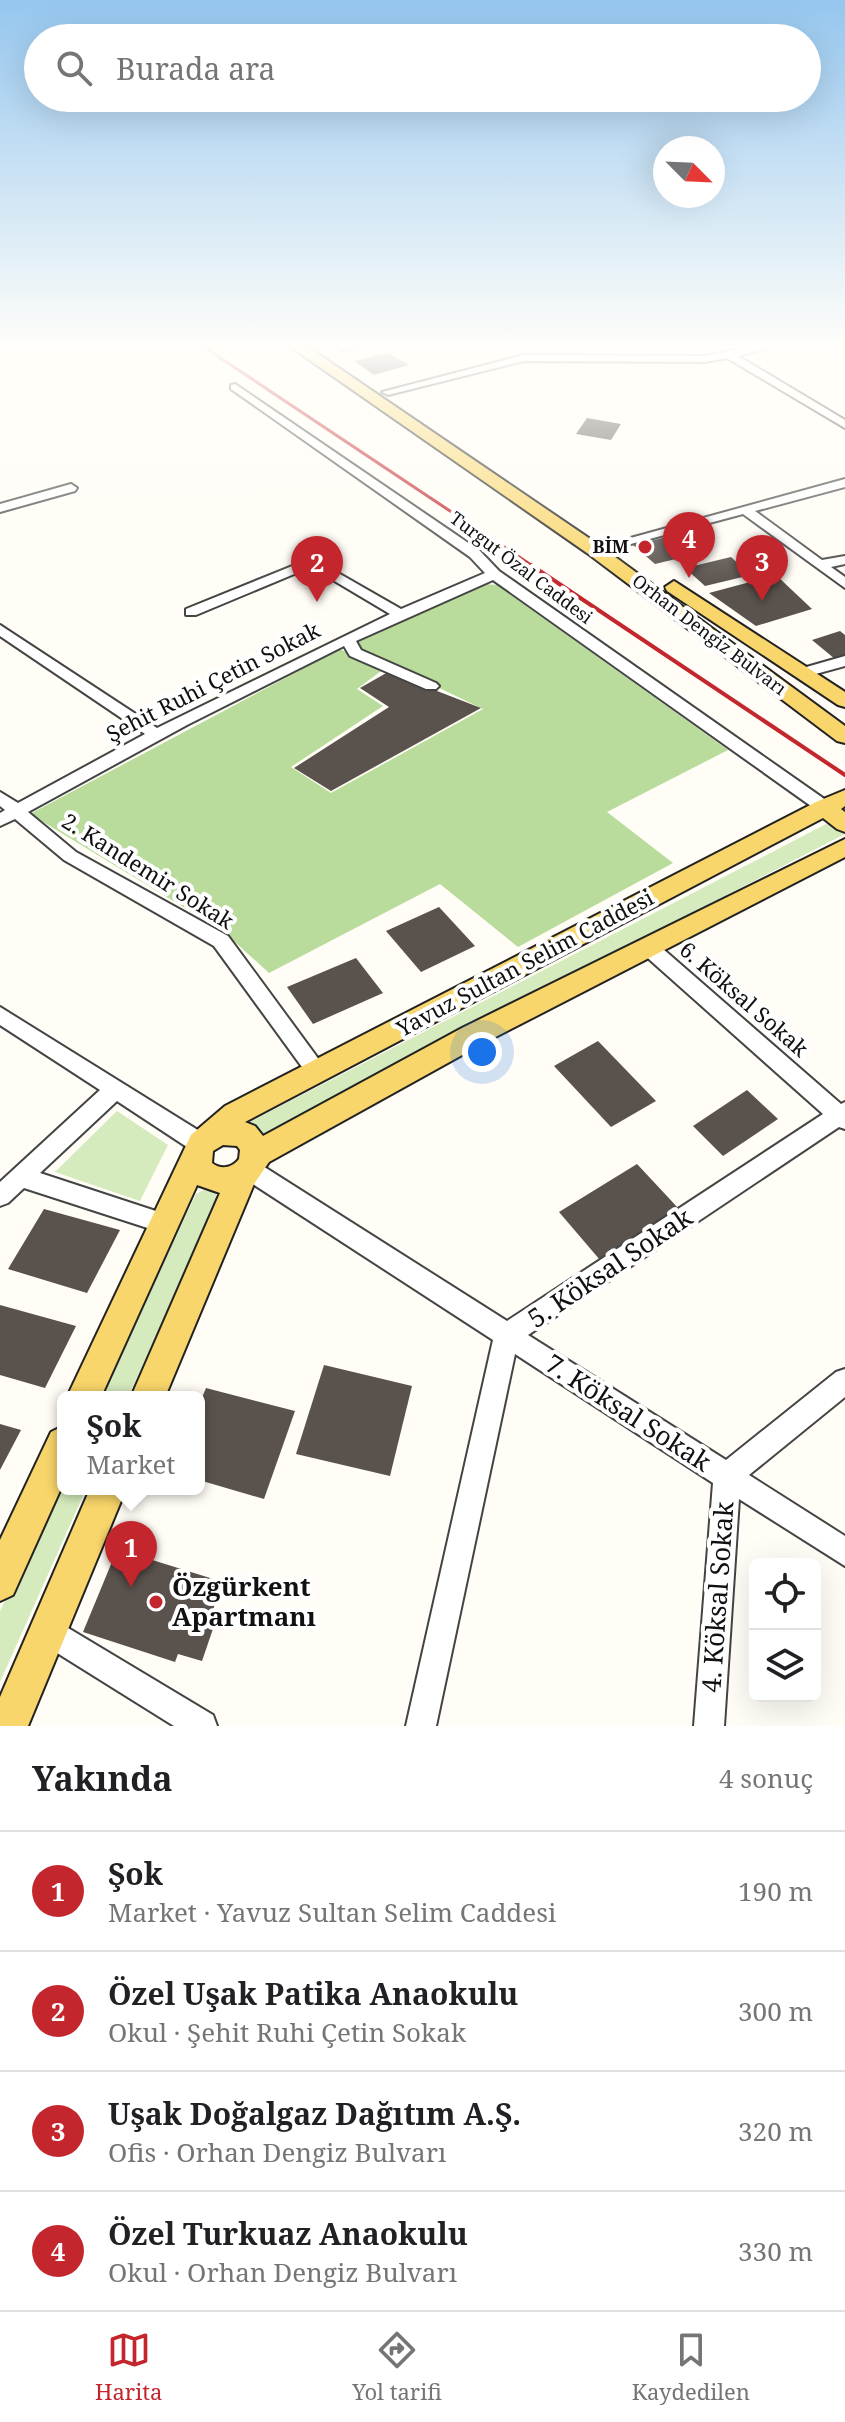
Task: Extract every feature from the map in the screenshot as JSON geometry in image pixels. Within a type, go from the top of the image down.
[{"type":"main road","name":"Orhan Dengiz Bulvarı","points":[[413,426],[593,549],[845,736]]},
{"type":"main road","name":"Orhan Dengiz Bulvarı","points":[[438,426],[845,701]]},
{"type":"main road","points":[[834,802],[845,824]]},
{"type":"main road","name":"Yavuz Sultan Selim Caddesi","points":[[87,1391],[202,1144],[235,1114],[834,802]]},
{"type":"main road","name":"Yavuz Sultan Selim Caddesi","points":[[249,1167],[472,1036],[845,847]]},
{"type":"main road","points":[[151,1391],[249,1167],[255,1147],[245,1135],[228,1131],[202,1144],[198,1170],[213,1181],[233,1181],[249,1167]]},
{"type":"main road","points":[[0,1582],[57,1457]]},
{"type":"main road","points":[[8,1726],[105,1495]]},
{"type":"street","name":"Turgut Özal Caddesi","points":[[290,426],[475,554],[494,574],[834,802]]},
{"type":"street","points":[[612,545],[845,483]]},
{"type":"street","points":[[0,508],[71,488]]},
{"type":"street","points":[[744,509],[845,584]]},
{"type":"street","points":[[820,565],[845,560]]},
{"type":"street","points":[[191,612],[312,562],[399,614]]},
{"type":"street","name":"Şehit Ruhi Çetin Sokak","points":[[8,815],[155,734],[399,614],[494,574]]},
{"type":"street","points":[[0,629],[155,734]]},
{"type":"street","points":[[348,640],[355,653],[431,686]]},
{"type":"street","points":[[801,673],[845,661]]},
{"type":"street","name":"2. Kandemir Sokak","points":[[0,797],[8,815],[70,856],[221,941],[317,1072]]},
{"type":"street","name":"6. Köksal Sokak","points":[[648,947],[843,1115]]},
{"type":"street","points":[[0,1015],[202,1144]]},
{"type":"street","points":[[0,1196],[115,1089]]},
{"type":"street","name":"5. Köksal Sokak","points":[[421,1726],[507,1335],[843,1115]]},
{"type":"street","name":"7. Köksal Sokak","points":[[249,1167],[845,1552]]},
{"type":"street","points":[[21,1177],[163,1223]]},
{"type":"street","name":"4. Köksal Sokak","points":[[709,1726],[727,1476],[845,1381]]},
{"type":"street","points":[[48,1631],[202,1726]]},
{"type":"green space","points":[[485,584],[497,585],[728,750],[607,812],[673,863],[518,947],[440,884],[269,973],[223,931],[30,814],[340,649],[381,671],[357,689],[383,706],[291,767],[331,793],[483,709],[362,651],[358,638]]},
{"type":"green space","points":[[830,822],[845,834],[255,1138],[244,1125]]},
{"type":"green space","points":[[117,1111],[168,1145],[140,1201],[55,1172]]},
{"type":"green space","points":[[205,1189],[215,1192],[218,1200],[131,1391],[103,1391],[196,1194]]},
{"type":"green space","points":[[57,1490],[57,1495],[83,1495],[0,1682],[0,1611]]},
{"type":"building","points":[[582,426],[620,426],[611,440],[576,434]]},
{"type":"building","points":[[679,534],[686,540],[680,542],[687,547],[693,545],[701,553],[655,564],[633,545]]},
{"type":"building","points":[[731,557],[751,575],[705,586],[685,568]]},
{"type":"building","points":[[776,575],[812,609],[756,626],[709,593]]},
{"type":"building","points":[[840,631],[845,635],[845,656],[835,659],[812,640]]},
{"type":"building","points":[[388,672],[481,708],[331,791],[294,768],[389,707],[360,688]]},
{"type":"building","points":[[439,907],[475,946],[421,972],[386,931]]},
{"type":"building","points":[[356,958],[383,993],[313,1024],[287,987]]},
{"type":"building","points":[[598,1041],[656,1101],[611,1127],[554,1066]]},
{"type":"building","points":[[747,1090],[778,1119],[723,1156],[693,1126]]},
{"type":"building","points":[[637,1164],[679,1209],[600,1260],[559,1212]]},
{"type":"building","points":[[44,1209],[120,1230],[87,1293],[8,1269]]},
{"type":"building","points":[[0,1305],[76,1326],[45,1388],[0,1375]]},
{"type":"building","points":[[324,1365],[412,1386],[390,1476],[296,1454]]},
{"type":"building","points":[[206,1388],[295,1411],[264,1499],[205,1482]]},
{"type":"building","points":[[0,1424],[21,1430],[0,1470]]},
{"type":"building","name":"Özgürkent Apartmanı","points":[[133,1554],[223,1582],[209,1621],[215,1623],[202,1661],[178,1654],[175,1662],[83,1632],[114,1557],[130,1562]]},
{"type":"railway","points":[[322,426],[531,565]]},
{"type":"railway","points":[[531,565],[845,775]]},
{"type":"place","name":"BİM","points":[[645,547]]},
{"type":"place","name":"Özel Turkuaz Anaokulu","points":[[689,578]]},
{"type":"place","name":"Uşak Doğalgaz Dağıtım A.Ş.","points":[[762,601]]},
{"type":"place","name":"Özel Uşak Patika Anaokulu","points":[[317,602]]},
{"type":"place","name":"Şok","points":[[131,1587]]},
{"type":"place","name":"Özgürkent Apartmanı","points":[[156,1602]]}]
